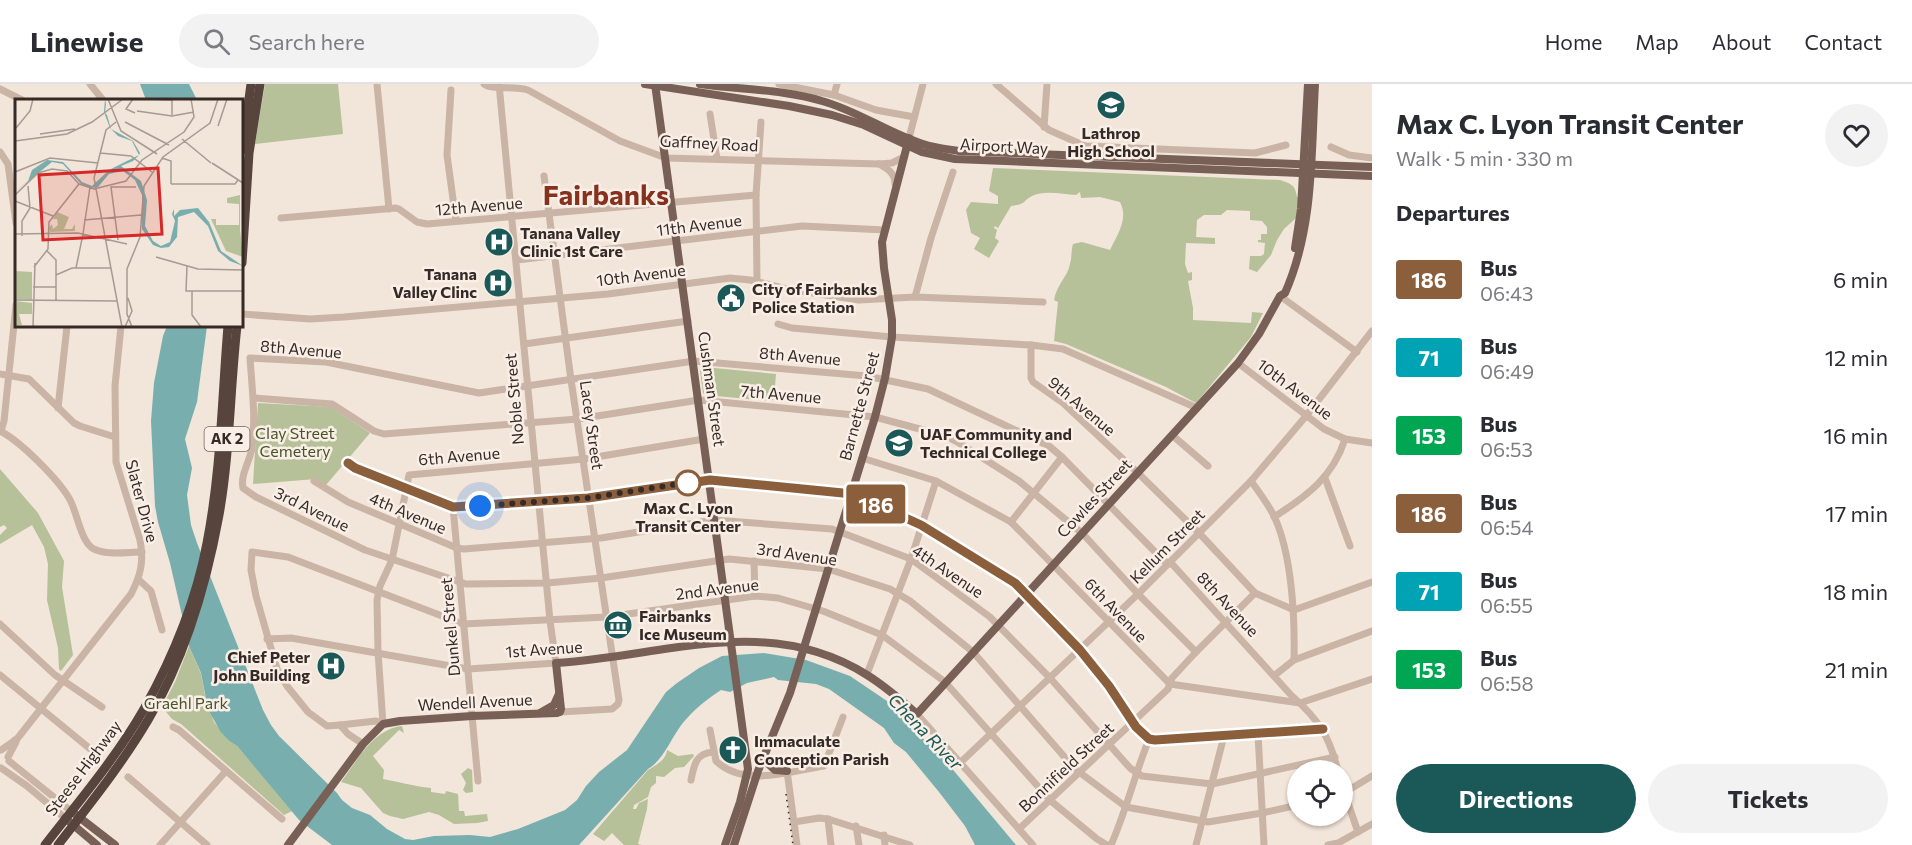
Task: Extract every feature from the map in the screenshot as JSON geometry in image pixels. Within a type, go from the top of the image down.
[{"type":"highway","points":[[243,143],[251,84]]},
{"type":"highway","points":[[243,247],[249,153],[260,84]]},
{"type":"highway","name":"Steese Highway","points":[[58,845],[72,818],[144,709],[174,648],[196,589],[209,548],[228,327]]},
{"type":"highway","name":"Steese Highway","points":[[45,845],[114,772],[149,719],[178,660],[193,620],[224,480],[237,327]]},
{"type":"main road","name":"Airport Way","points":[[645,84],[789,106],[832,115],[908,142]]},
{"type":"main road","name":"Airport Way","points":[[700,84],[801,95],[823,101],[857,113],[929,154],[955,159],[1306,170],[1372,177]]},
{"type":"main road","name":"Cowles Street","points":[[917,714],[1238,363],[1259,334],[1282,294],[1298,258],[1304,235],[1308,84]]},
{"type":"main road","name":"Cowles Street","points":[[1306,170],[1315,84]]},
{"type":"main road","name":"Cushman Street","points":[[655,85],[731,645],[752,777]]},
{"type":"main road","name":"Barnette Street","points":[[752,777],[763,759],[790,693],[885,378],[892,337],[890,300],[882,251],[885,230],[908,142]]},
{"type":"main road","name":"Airport Way","points":[[1306,170],[1372,167]]},
{"type":"main road","name":"1st Avenue","points":[[556,663],[767,641],[839,660],[867,674],[917,714]]},
{"type":"main road","name":"Noble Street","points":[[556,663],[560,712]]},
{"type":"main road","points":[[539,714],[552,707],[559,694]]},
{"type":"main road","name":"Wendell Avenue","points":[[383,724],[472,716],[560,712]]},
{"type":"main road","points":[[288,845],[363,744],[383,724]]},
{"type":"main road","points":[[763,759],[775,770],[787,771]]},
{"type":"main road","points":[[725,845],[740,802],[752,777]]},
{"type":"main road","points":[[734,845],[752,777]]},
{"type":"main road","points":[[72,818],[97,845]]},
{"type":"main road","points":[[72,818],[115,845]]},
{"type":"street","points":[[90,84],[102,99]]},
{"type":"street","points":[[377,84],[389,209]]},
{"type":"street","name":"Gaffney Road","points":[[484,84],[490,88],[499,86],[528,90],[620,141],[666,158],[879,164],[892,163],[904,157]]},
{"type":"street","points":[[779,84],[834,95],[876,110],[914,117]]},
{"type":"street","points":[[834,95],[837,84]]},
{"type":"street","points":[[908,142],[923,84]]},
{"type":"street","points":[[996,84],[1044,127],[1067,140],[1085,146],[1255,153],[1286,145]]},
{"type":"street","points":[[1044,127],[1047,84]]},
{"type":"street","name":"Noble Street","points":[[499,86],[550,621],[556,663]]},
{"type":"street","points":[[0,89],[20,99]]},
{"type":"street","points":[[451,90],[447,155],[456,221]]},
{"type":"street","points":[[710,114],[717,159]]},
{"type":"street","points":[[757,282],[756,195],[760,122]]},
{"type":"street","points":[[1331,147],[1349,154],[1372,158]]},
{"type":"street","points":[[0,152],[8,164],[15,216]]},
{"type":"street","points":[[879,164],[895,177],[896,188]]},
{"type":"street","points":[[915,297],[931,238],[953,172]]},
{"type":"street","name":"Lacey Street","points":[[544,176],[571,380],[619,700],[612,710]]},
{"type":"street","name":"12th Avenue","points":[[281,218],[399,209],[422,224],[756,195]]},
{"type":"street","name":"11th Avenue","points":[[516,260],[802,226],[885,230]]},
{"type":"street","name":"10th Avenue","points":[[243,315],[328,318],[608,294],[730,278],[859,300],[915,297],[1043,302]]},
{"type":"street","points":[[1282,294],[1357,352]]},
{"type":"street","points":[[1,431],[15,315]]},
{"type":"street","points":[[524,344],[688,321]]},
{"type":"street","points":[[778,324],[792,328],[892,337],[1044,345],[1063,349],[1197,408]]},
{"type":"street","points":[[58,408],[67,327]]},
{"type":"street","name":"Slater Drive","points":[[1,431],[20,444],[60,486],[72,504],[86,542],[102,552],[142,552],[116,462],[115,386],[121,327]]},
{"type":"street","name":"Kellum Street","points":[[960,762],[1138,594],[1251,481],[1306,416],[1372,331]]},
{"type":"street","name":"9th Avenue","points":[[1031,345],[1033,382],[1063,403],[1138,473],[1199,533],[1255,594],[1294,610]]},
{"type":"street","name":"8th Avenue","points":[[254,398],[250,358],[326,362],[479,393],[694,361],[885,378],[928,389],[1049,446],[1062,457],[1164,561],[1173,565],[1275,675],[1323,729],[1336,760]]},
{"type":"street","name":"10th Avenue","points":[[1238,363],[1324,429],[1346,439],[1372,443]]},
{"type":"street","points":[[0,374],[29,379],[80,426],[115,437]]},
{"type":"street","name":"7th Avenue","points":[[254,398],[332,404],[374,431],[384,434],[532,424],[699,400],[875,417],[946,436],[1034,491],[1083,534],[1196,652]]},
{"type":"street","name":"3rd Avenue","points":[[254,398],[252,448],[242,485],[246,492],[365,550],[460,583],[547,583],[602,578],[720,560],[754,561],[828,569],[898,593],[973,652],[1079,773],[1126,807],[1203,821],[1287,807]]},
{"type":"street","points":[[1172,435],[1208,466]]},
{"type":"street","name":"6th Avenue","points":[[406,488],[407,478],[412,473],[584,459],[704,439]]},
{"type":"street","points":[[1274,517],[1325,478],[1340,456],[1346,439]]},
{"type":"street","points":[[1011,522],[1062,457]]},
{"type":"street","name":"6th Avenue","points":[[862,458],[936,481],[980,503],[1011,522],[1170,684]]},
{"type":"street","points":[[348,463],[355,468],[453,507],[588,498],[710,480],[850,494],[921,525],[998,571],[1027,593],[1080,650],[1109,686],[1133,722],[1149,739],[1323,729]]},
{"type":"street","points":[[1325,478],[1350,546]]},
{"type":"street","points":[[867,674],[911,559],[936,481]]},
{"type":"street","points":[[1251,481],[1274,517],[1286,555],[1294,610],[1294,660]]},
{"type":"street","name":"4th Avenue","points":[[314,482],[348,502],[457,548],[595,538],[714,520],[832,529],[911,559],[999,624],[1136,773]]},
{"type":"street","points":[[383,724],[378,652],[378,592],[392,560],[406,488]]},
{"type":"street","name":"Dunkel Street","points":[[453,507],[478,781]]},
{"type":"street","points":[[0,768],[5,767],[15,740],[131,594],[139,580],[142,552]]},
{"type":"street","name":"2nd Avenue","points":[[267,639],[253,580],[252,552],[288,557],[463,624],[607,617],[756,596],[778,598],[816,609],[882,635],[945,682],[1051,801],[1097,839],[1109,845]]},
{"type":"street","points":[[754,561],[756,596]]},
{"type":"street","points":[[139,580],[151,591],[162,630]]},
{"type":"street","points":[[1294,610],[1372,582]]},
{"type":"street","name":"Bonnifield Street","points":[[1019,829],[1168,689],[1172,678],[1225,621],[1255,594]]},
{"type":"street","points":[[0,624],[55,675],[102,707]]},
{"type":"street","points":[[1275,675],[1294,660],[1372,631]]},
{"type":"street","name":"1st Avenue","points":[[267,639],[291,638],[468,669],[556,663]]},
{"type":"street","points":[[267,639],[277,669],[300,704],[327,726],[340,725],[348,734],[363,744]]},
{"type":"street","points":[[0,675],[94,752]]},
{"type":"street","points":[[1170,684],[1300,703],[1372,679]]},
{"type":"street","name":"Wendell Avenue","points":[[560,712],[612,710]]},
{"type":"street","name":"1st Avenue","points":[[917,714],[1033,845]]},
{"type":"street","points":[[710,730],[716,761],[740,775],[752,777],[824,766],[843,717]]},
{"type":"street","name":"Wendell Avenue","points":[[340,725],[376,721],[383,724]]},
{"type":"street","points":[[173,728],[179,730],[282,819]]},
{"type":"street","points":[[1258,734],[1264,845]]},
{"type":"street","points":[[1196,845],[1224,736]]},
{"type":"street","points":[[1109,845],[1126,807],[1149,739]]},
{"type":"street","points":[[15,740],[1,750],[17,769],[72,818]]},
{"type":"street","points":[[691,780],[697,758],[706,752],[713,752]]},
{"type":"street","points":[[1136,773],[1151,778],[1212,784],[1335,757]]},
{"type":"street","points":[[0,768],[72,818]]},
{"type":"street","points":[[159,845],[226,771]]},
{"type":"street","points":[[787,771],[797,845]]},
{"type":"street","points":[[1353,786],[1372,776]]},
{"type":"street","points":[[128,777],[207,845]]},
{"type":"street","points":[[1353,818],[1358,832]]},
{"type":"street","points":[[794,822],[828,819],[856,826],[909,845]]},
{"type":"street","points":[[828,819],[831,845]]},
{"type":"street","points":[[1328,845],[1338,843],[1372,824]]},
{"type":"street","points":[[856,826],[858,845]]},
{"type":"street","points":[[884,835],[885,845]]},
{"type":"green space","points":[[265,84],[338,84],[343,134],[255,144]]},
{"type":"green space","points":[[993,168],[1280,180],[1294,187],[1299,197],[1296,218],[1284,229],[1271,255],[1257,272],[1249,269],[1250,256],[1264,254],[1265,243],[1258,242],[1258,240],[1261,240],[1261,234],[1267,234],[1267,227],[1262,221],[1250,220],[1250,211],[1227,210],[1221,215],[1204,215],[1197,220],[1196,237],[1215,238],[1215,244],[1186,243],[1185,264],[1188,273],[1192,272],[1192,280],[1188,281],[1193,320],[1251,323],[1252,312],[1263,313],[1251,337],[1196,403],[1166,387],[1054,341],[1058,302],[1054,300],[1057,289],[1069,268],[1073,244],[1082,242],[1110,250],[1123,221],[1120,202],[1100,197],[1081,198],[1080,192],[1076,195],[1047,193],[1032,196],[1022,204],[1011,206],[998,228],[995,226],[997,230],[995,238],[999,241],[989,258],[974,249],[980,238],[971,233],[966,210],[971,202],[998,204],[998,196],[989,191]]},
{"type":"green space","points":[[704,367],[776,374],[774,399],[770,401],[706,395],[703,393],[700,371]]},
{"type":"green space","name":"Clay Street Cemetery","points":[[258,403],[331,407],[370,433],[326,485],[316,479],[253,484]]},
{"type":"green space","points":[[0,469],[38,513],[64,561],[62,587],[73,655],[61,671],[47,600],[48,564],[44,547],[32,525],[0,544],[0,535],[7,528],[4,525],[0,527]]},
{"type":"green space","name":"Graehl Park","points":[[189,646],[201,674],[214,722],[292,811],[284,815],[181,724],[172,719],[162,707]]},
{"type":"green space","points":[[402,726],[404,733],[399,730],[373,756],[384,770],[383,779],[431,788],[431,792],[445,794],[446,791],[458,794],[459,811],[464,811],[465,816],[487,814],[488,821],[454,824],[429,812],[403,819],[390,816],[383,813],[361,788],[341,782],[374,740],[392,728]]},
{"type":"green space","points":[[667,750],[678,756],[693,754],[694,756],[684,767],[675,768],[664,777],[656,776],[656,783],[651,787],[648,797],[634,805],[633,809],[636,809],[639,803],[648,799],[638,844],[642,845],[624,845],[612,833],[604,841],[593,834],[648,770],[663,759]]},
{"type":"green space","points":[[468,768],[472,770],[473,792],[466,793],[463,790],[466,783],[461,774]]},
{"type":"water","points":[[140,84],[189,84],[196,99],[146,99]]},
{"type":"water","points":[[167,327],[207,327],[197,402],[185,439],[192,468],[187,495],[191,525],[263,710],[279,736],[342,800],[352,808],[370,815],[387,829],[405,839],[413,840],[434,836],[490,837],[518,829],[565,810],[577,800],[599,772],[627,750],[666,692],[677,683],[722,656],[764,653],[806,660],[850,676],[887,701],[949,765],[1016,845],[975,845],[965,826],[939,792],[906,752],[894,743],[884,728],[829,689],[816,684],[778,680],[774,677],[747,683],[730,692],[721,690],[700,706],[682,724],[654,765],[579,845],[332,845],[299,820],[237,746],[220,731],[208,709],[201,673],[189,646],[155,506],[151,421],[154,383]]},
{"type":"railway","points":[[786,794],[793,845]]},
{"type":"bus line","name":"186","points":[[348,463],[355,468],[453,507],[588,498],[710,480],[850,494],[921,525],[1015,583],[1075,644],[1109,686],[1136,727],[1149,739],[1323,729]]},
{"type":"place","name":"Lathrop High School","points":[[1111,105]]},
{"type":"place","name":"Tanana Valley Clinic 1st Care","points":[[499,242]]},
{"type":"place","name":"Tanana Valley Clinc","points":[[498,283]]},
{"type":"place","name":"City of Fairbanks Police Station","points":[[731,298]]},
{"type":"place","name":"UAF Community and Technical College","points":[[899,443]]},
{"type":"place","name":"Max C. Lyon Transit Center","points":[[688,483]]},
{"type":"place","name":"Fairbanks Ice Museum","points":[[618,625]]},
{"type":"place","name":"Chief Peter John Building","points":[[331,666]]},
{"type":"place","name":"Immaculate Conception Parish","points":[[733,750]]},
{"type":"district","name":"Fairbanks","points":[[606,195]]},
{"type":"route","points":[[480,506],[588,498],[691,482],[688,483]]},
{"type":"water label","name":"Chena River","points":[[925,732]]}]
